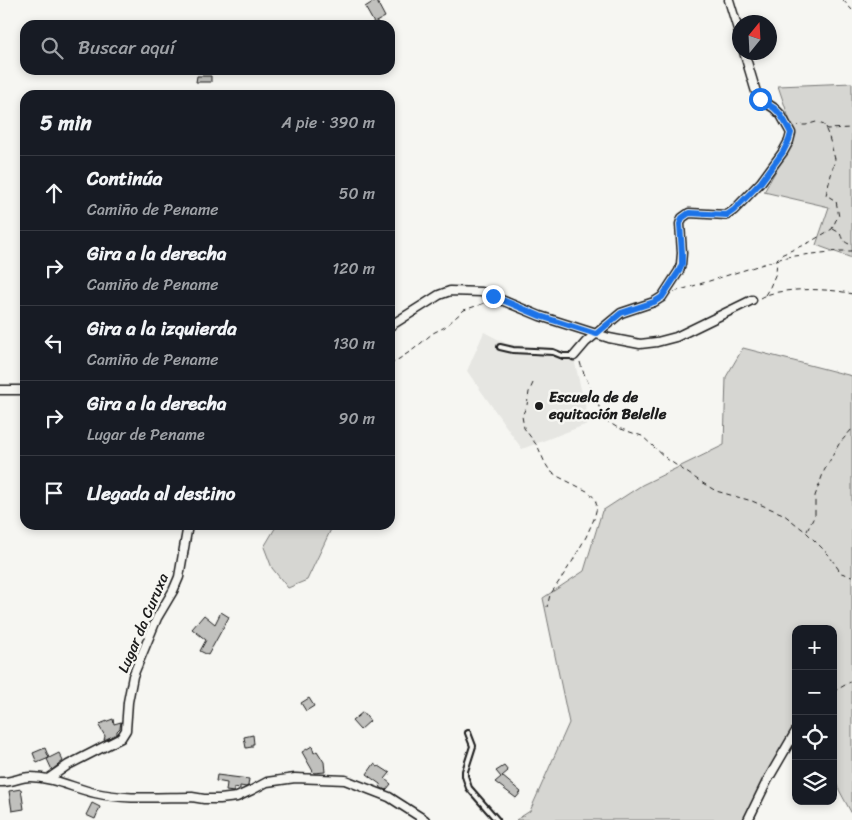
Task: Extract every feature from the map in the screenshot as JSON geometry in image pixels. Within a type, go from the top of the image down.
[{"type":"street","points":[[729,0],[734,15]]},
{"type":"street","points":[[576,354],[586,342],[621,313],[654,302],[662,297],[682,264],[680,224],[682,218],[689,213],[727,215],[761,182],[783,152],[791,133],[781,115],[760,99],[746,60]]},
{"type":"street","points":[[395,323],[450,291],[482,292],[540,316],[596,334],[640,344],[676,337],[752,300]]},
{"type":"street","points":[[0,390],[20,390]]},
{"type":"street","name":"Lugar da Curuxa","points":[[48,779],[68,764],[121,738],[126,730],[128,702],[133,676],[157,618],[173,591],[179,576],[187,530]]},
{"type":"street","points":[[748,820],[767,781],[792,738]]},
{"type":"street","points":[[0,782],[7,783],[29,777],[48,779],[94,793],[111,796],[220,799],[237,797],[267,782],[295,778],[345,780],[389,797],[425,820]]},
{"type":"lane","points":[[500,347],[553,352],[563,356],[576,354]]},
{"type":"lane","points":[[468,733],[473,746],[464,776],[468,788],[496,820]]},
{"type":"path","points":[[843,0],[852,10]]},
{"type":"path","points":[[791,133],[799,125],[816,122],[827,128],[852,128]]},
{"type":"path","points":[[765,295],[776,273],[777,259],[832,229],[839,217],[836,201],[826,195],[835,159],[824,125]]},
{"type":"path","points":[[832,229],[840,233],[841,238],[846,244],[852,245]]},
{"type":"path","points":[[662,297],[777,259],[824,252],[852,251]]},
{"type":"path","points":[[752,300],[765,295],[794,290],[852,294]]},
{"type":"path","points":[[395,362],[432,333],[445,327],[464,310],[488,302]]},
{"type":"path","points":[[576,354],[596,404],[605,420],[618,428],[642,436],[667,459],[716,491],[752,501],[784,514],[828,554],[842,573],[852,576]]},
{"type":"path","points":[[533,383],[522,416],[524,428],[538,447],[550,471],[589,492],[595,499],[597,507],[586,537],[550,595],[547,608]]},
{"type":"path","points":[[806,532],[815,515],[814,496],[824,471],[839,444],[852,429]]},
{"type":"path","points":[[837,690],[852,682]]},
{"type":"shaded area","points":[[852,83],[852,258],[816,245],[829,207],[764,192],[795,136],[778,86]]},
{"type":"shaded area","name":"Escuela de de equitación Belelle","points":[[484,332],[507,344],[551,348],[562,353],[570,351],[574,359],[590,423],[522,449],[467,371]]},
{"type":"shaded area","points":[[743,348],[852,376],[852,814],[837,785],[837,625],[792,625],[792,747],[766,787],[754,820],[516,820],[530,811],[569,723],[543,598],[584,571],[602,511],[642,485],[724,445],[726,377]]},
{"type":"shaded area","points":[[274,530],[331,530],[307,580],[288,588],[272,568],[264,547]]},
{"type":"building","points":[[376,0],[385,17],[380,20],[372,20],[365,7]]},
{"type":"building","points":[[197,76],[211,76],[211,82],[196,82]]},
{"type":"building","points":[[221,612],[229,617],[208,655],[200,651],[206,640],[192,629],[204,615],[215,624]]},
{"type":"building","points":[[309,698],[314,706],[306,711],[301,703]]},
{"type":"building","points":[[363,712],[370,721],[360,730],[352,721]]},
{"type":"building","points":[[113,719],[114,724],[121,722],[120,728],[117,734],[104,740],[105,736],[99,726]]},
{"type":"building","points":[[253,735],[254,744],[252,744],[252,747],[246,748],[244,737]]},
{"type":"building","points":[[312,746],[314,753],[317,751],[324,762],[325,772],[314,773],[302,752]]},
{"type":"building","points":[[45,748],[49,758],[37,763],[33,753]]},
{"type":"building","points":[[59,753],[63,761],[52,770],[47,759]]},
{"type":"building","points":[[374,764],[390,773],[385,779],[391,784],[386,790],[381,788],[380,784],[367,774]]},
{"type":"building","points":[[504,766],[508,771],[502,776],[521,792],[516,798],[495,782],[501,777],[496,771]]},
{"type":"building","points":[[217,775],[249,779],[248,786],[240,786],[240,789],[234,788],[234,792],[226,791],[227,783],[216,781]]},
{"type":"building","points":[[21,789],[24,809],[12,811],[9,791]]},
{"type":"building","points":[[92,803],[100,807],[95,819],[86,815]]},
{"type":"place","name":"Escuela de de equitación Belelle","points":[[539,406]]},
{"type":"route","points":[[493,296],[540,316],[596,334],[621,313],[654,302],[662,297],[682,264],[680,224],[682,218],[689,213],[727,215],[734,210],[761,182],[783,152],[789,140],[791,133],[781,115],[760,99]]}]
